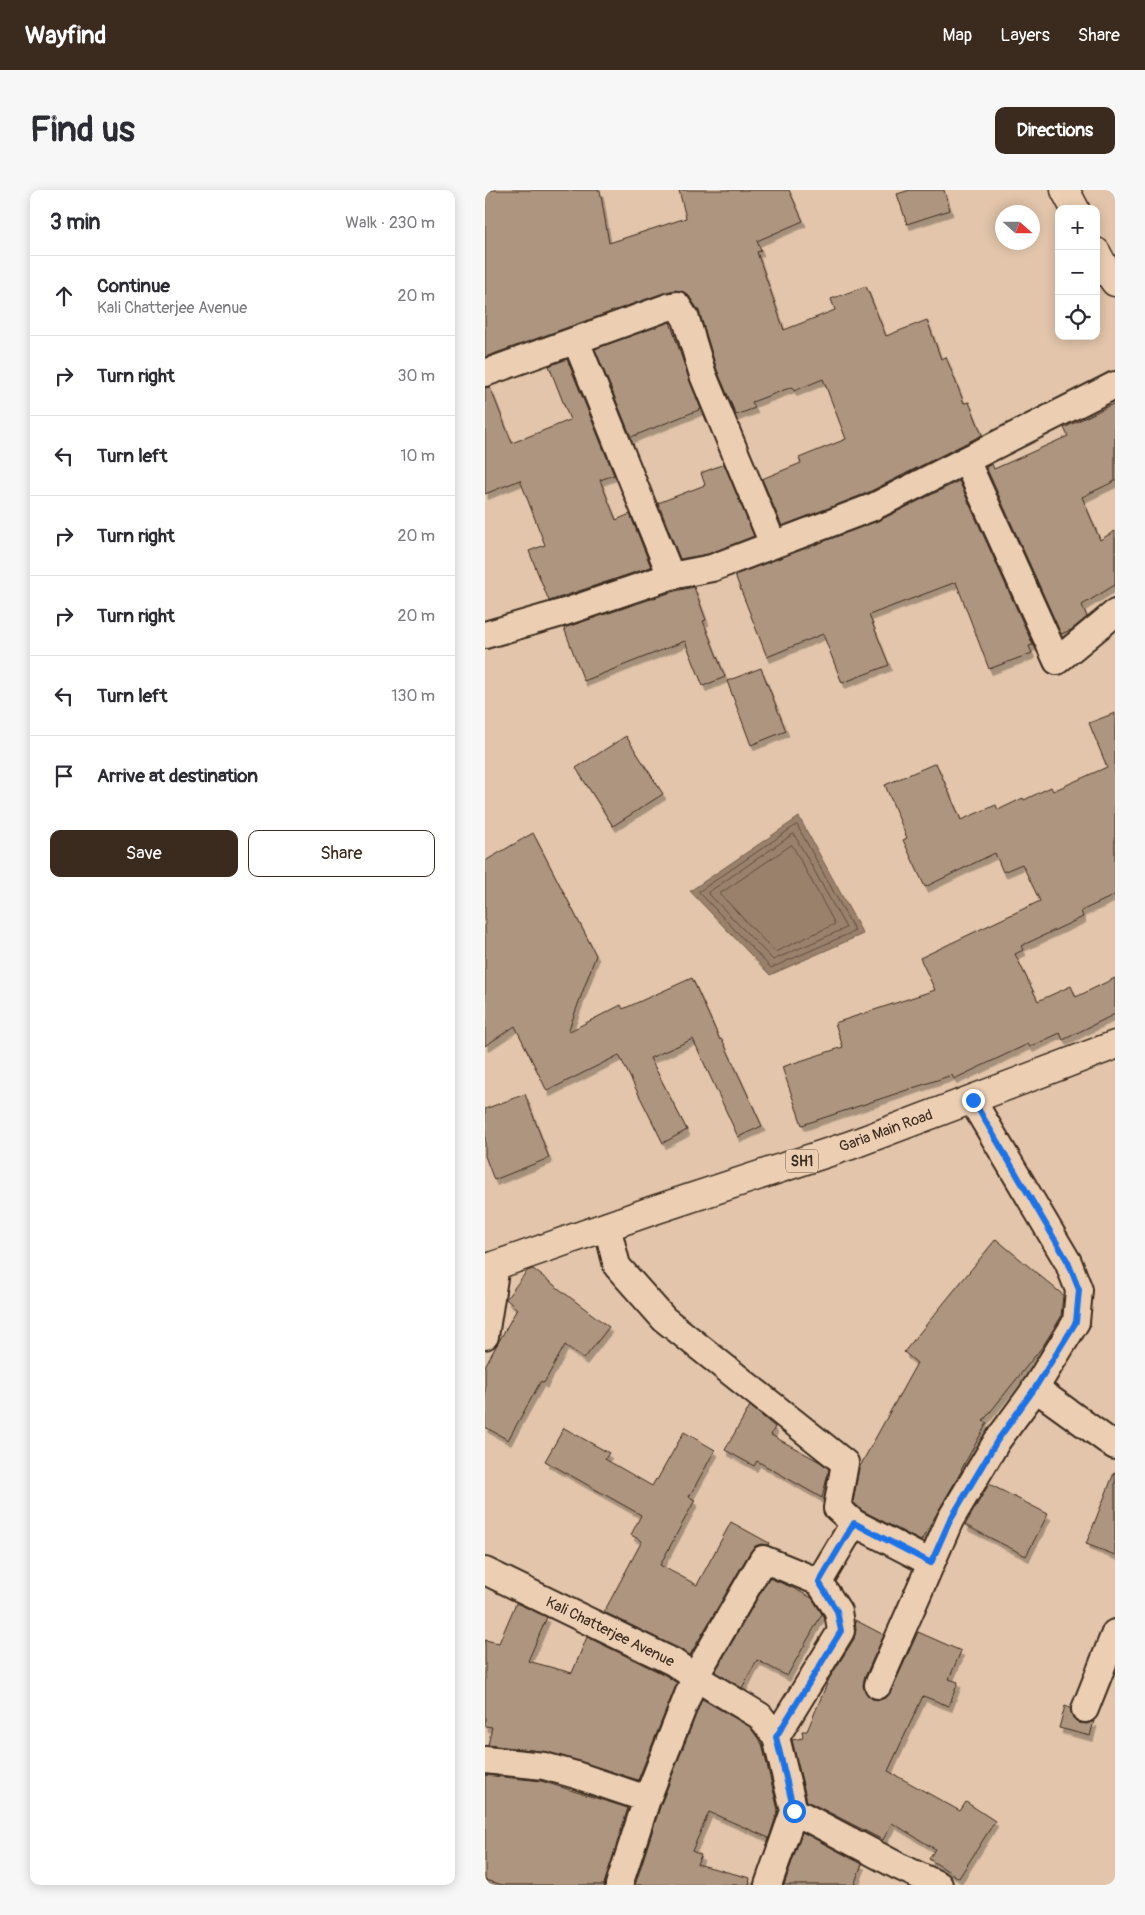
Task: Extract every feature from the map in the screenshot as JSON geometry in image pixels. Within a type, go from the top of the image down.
[{"type":"main road","points":[[1065,190],[1073,205]]},
{"type":"main road","points":[[1100,260],[1115,282]]},
{"type":"main road","name":"Garia Main Road","points":[[490,1267],[851,1145],[1115,1045]]},
{"type":"street","points":[[485,373],[677,305],[687,319],[703,375],[773,544]]},
{"type":"street","points":[[577,341],[671,576]]},
{"type":"street","points":[[485,635],[565,612],[671,576],[712,568],[873,507],[1115,385]]},
{"type":"street","points":[[966,460],[1057,661],[1115,613]]},
{"type":"street","points":[[878,1685],[950,1520],[997,1441],[1035,1388],[1076,1322],[1079,1290],[1068,1262],[973,1100]]},
{"type":"street","points":[[607,1226],[617,1266],[664,1319],[845,1462],[837,1508],[854,1523],[931,1563]]},
{"type":"street","points":[[485,1336],[490,1267]]},
{"type":"street","points":[[1035,1388],[1115,1446]]},
{"type":"street","points":[[819,1582],[854,1523]]},
{"type":"street","points":[[619,1885],[647,1799],[695,1677],[763,1559],[819,1582],[837,1611],[841,1631],[776,1737]]},
{"type":"street","name":"Kali Chatterjee Avenue","points":[[485,1571],[673,1662],[760,1716],[776,1737],[794,1811]]},
{"type":"street","points":[[1085,1709],[1115,1633]]},
{"type":"street","points":[[485,1760],[544,1766],[576,1774],[647,1799]]},
{"type":"street","points":[[768,1885],[794,1811],[898,1866],[939,1885]]},
{"type":"water","points":[[799,817],[863,934],[770,975],[690,891]]},
{"type":"building","points":[[485,190],[600,190],[609,243],[686,218],[679,190],[789,190],[803,221],[757,241],[761,251],[757,252],[784,330],[835,310],[831,299],[866,286],[886,336],[927,320],[941,359],[946,357],[964,403],[969,402],[982,435],[867,493],[782,526],[762,479],[801,463],[799,458],[846,439],[823,379],[794,391],[792,387],[752,402],[755,408],[736,415],[717,370],[699,311],[689,296],[684,292],[675,290],[485,357]]},
{"type":"building","points":[[910,190],[944,190],[950,210],[907,224],[897,194]]},
{"type":"building","points":[[670,322],[701,409],[631,437],[595,349]]},
{"type":"building","points":[[567,359],[614,475],[600,480],[616,520],[630,514],[651,567],[549,601],[529,551],[545,545],[520,480],[485,494],[485,388],[490,387],[512,443],[570,420],[549,366]]},
{"type":"building","points":[[1115,403],[1115,481],[1082,497],[1100,540],[1115,531],[1115,585],[1082,605],[1087,617],[1071,630],[1061,634],[986,467],[992,464],[994,469],[1068,436],[1064,428]]},
{"type":"building","points":[[724,464],[754,536],[708,554],[680,559],[658,503],[705,485],[701,473]]},
{"type":"building","points":[[959,481],[1033,645],[1029,646],[1032,653],[989,669],[956,582],[869,615],[889,665],[842,683],[823,634],[767,657],[735,575],[878,521]]},
{"type":"building","points":[[694,587],[706,620],[703,621],[725,677],[703,686],[685,641],[584,681],[564,628],[675,591]]},
{"type":"building","points":[[761,668],[786,731],[751,745],[727,681]]},
{"type":"building","points":[[1115,713],[1115,895],[1081,911],[1083,917],[1021,946],[1023,950],[1015,954],[1038,1001],[1071,986],[1076,997],[1115,978],[1115,1014],[1063,1040],[1060,1033],[1030,1047],[1028,1044],[954,1079],[952,1075],[802,1125],[782,1067],[843,1047],[835,1023],[935,990],[920,958],[1040,901],[1022,864],[1003,872],[995,853],[925,887],[903,840],[907,838],[885,785],[936,763],[961,820],[996,805],[998,810],[1051,787],[1053,791],[1107,767],[1089,723]]},
{"type":"building","points":[[626,736],[663,794],[613,826],[576,768]]},
{"type":"building","points":[[533,833],[596,955],[568,1032],[621,1005],[623,1009],[692,978],[762,1126],[738,1137],[693,1039],[650,1058],[687,1130],[663,1143],[619,1055],[547,1091],[515,1026],[485,1046],[485,861]]},
{"type":"building","points":[[525,1094],[549,1158],[494,1180],[485,1156],[485,1109]]},
{"type":"building","points":[[996,1239],[1063,1295],[1061,1317],[1043,1346],[983,1421],[987,1423],[921,1541],[863,1511],[853,1502],[859,1468],[917,1363],[904,1352]]},
{"type":"building","points":[[533,1269],[609,1327],[584,1359],[565,1345],[544,1383],[541,1381],[508,1440],[485,1427],[485,1366],[517,1309],[506,1299],[527,1271]]},
{"type":"building","points":[[750,1406],[775,1427],[771,1435],[829,1469],[822,1498],[757,1461],[754,1466],[725,1450]]},
{"type":"building","points":[[564,1428],[609,1453],[605,1459],[652,1486],[684,1432],[715,1450],[689,1497],[695,1500],[660,1565],[697,1585],[731,1522],[769,1543],[768,1545],[761,1544],[755,1546],[750,1552],[690,1655],[604,1612],[642,1541],[631,1535],[641,1515],[545,1461]]},
{"type":"building","points":[[1115,1473],[1115,1555],[1086,1544]]},
{"type":"building","points":[[989,1484],[1048,1514],[1026,1556],[965,1525]]},
{"type":"building","points":[[769,1578],[812,1598],[822,1614],[787,1676],[757,1660],[742,1688],[715,1672]]},
{"type":"building","points":[[516,1603],[547,1617],[528,1661],[572,1673],[587,1637],[665,1675],[677,1683],[638,1780],[548,1752],[488,1745],[492,1727],[485,1726],[485,1640],[499,1643]]},
{"type":"building","points":[[855,1620],[884,1635],[864,1679],[863,1686],[866,1693],[872,1699],[880,1700],[887,1697],[918,1632],[961,1651],[949,1679],[958,1682],[949,1706],[923,1696],[888,1771],[960,1811],[966,1802],[995,1821],[959,1878],[929,1859],[935,1849],[892,1823],[883,1840],[807,1801],[792,1740],[803,1738],[802,1731],[807,1731],[829,1679],[854,1639]]},
{"type":"building","points":[[702,1699],[750,1727],[762,1744],[778,1810],[769,1838],[709,1812],[692,1851],[701,1855],[697,1864],[750,1878],[749,1885],[635,1885],[661,1804]]},
{"type":"building","points":[[1065,1706],[1070,1708],[1073,1718],[1079,1723],[1087,1724],[1094,1721],[1090,1736],[1059,1728]]},
{"type":"building","points":[[485,1775],[541,1781],[628,1808],[604,1885],[503,1885],[485,1880]]},
{"type":"building","points":[[802,1832],[862,1864],[854,1885],[784,1885]]},
{"type":"route","points":[[794,1811],[783,1769],[781,1750],[776,1737],[841,1631],[837,1611],[819,1582],[854,1523],[931,1563],[950,1520],[997,1441],[1035,1388],[1076,1322],[1079,1290],[1068,1262],[973,1100]]}]
